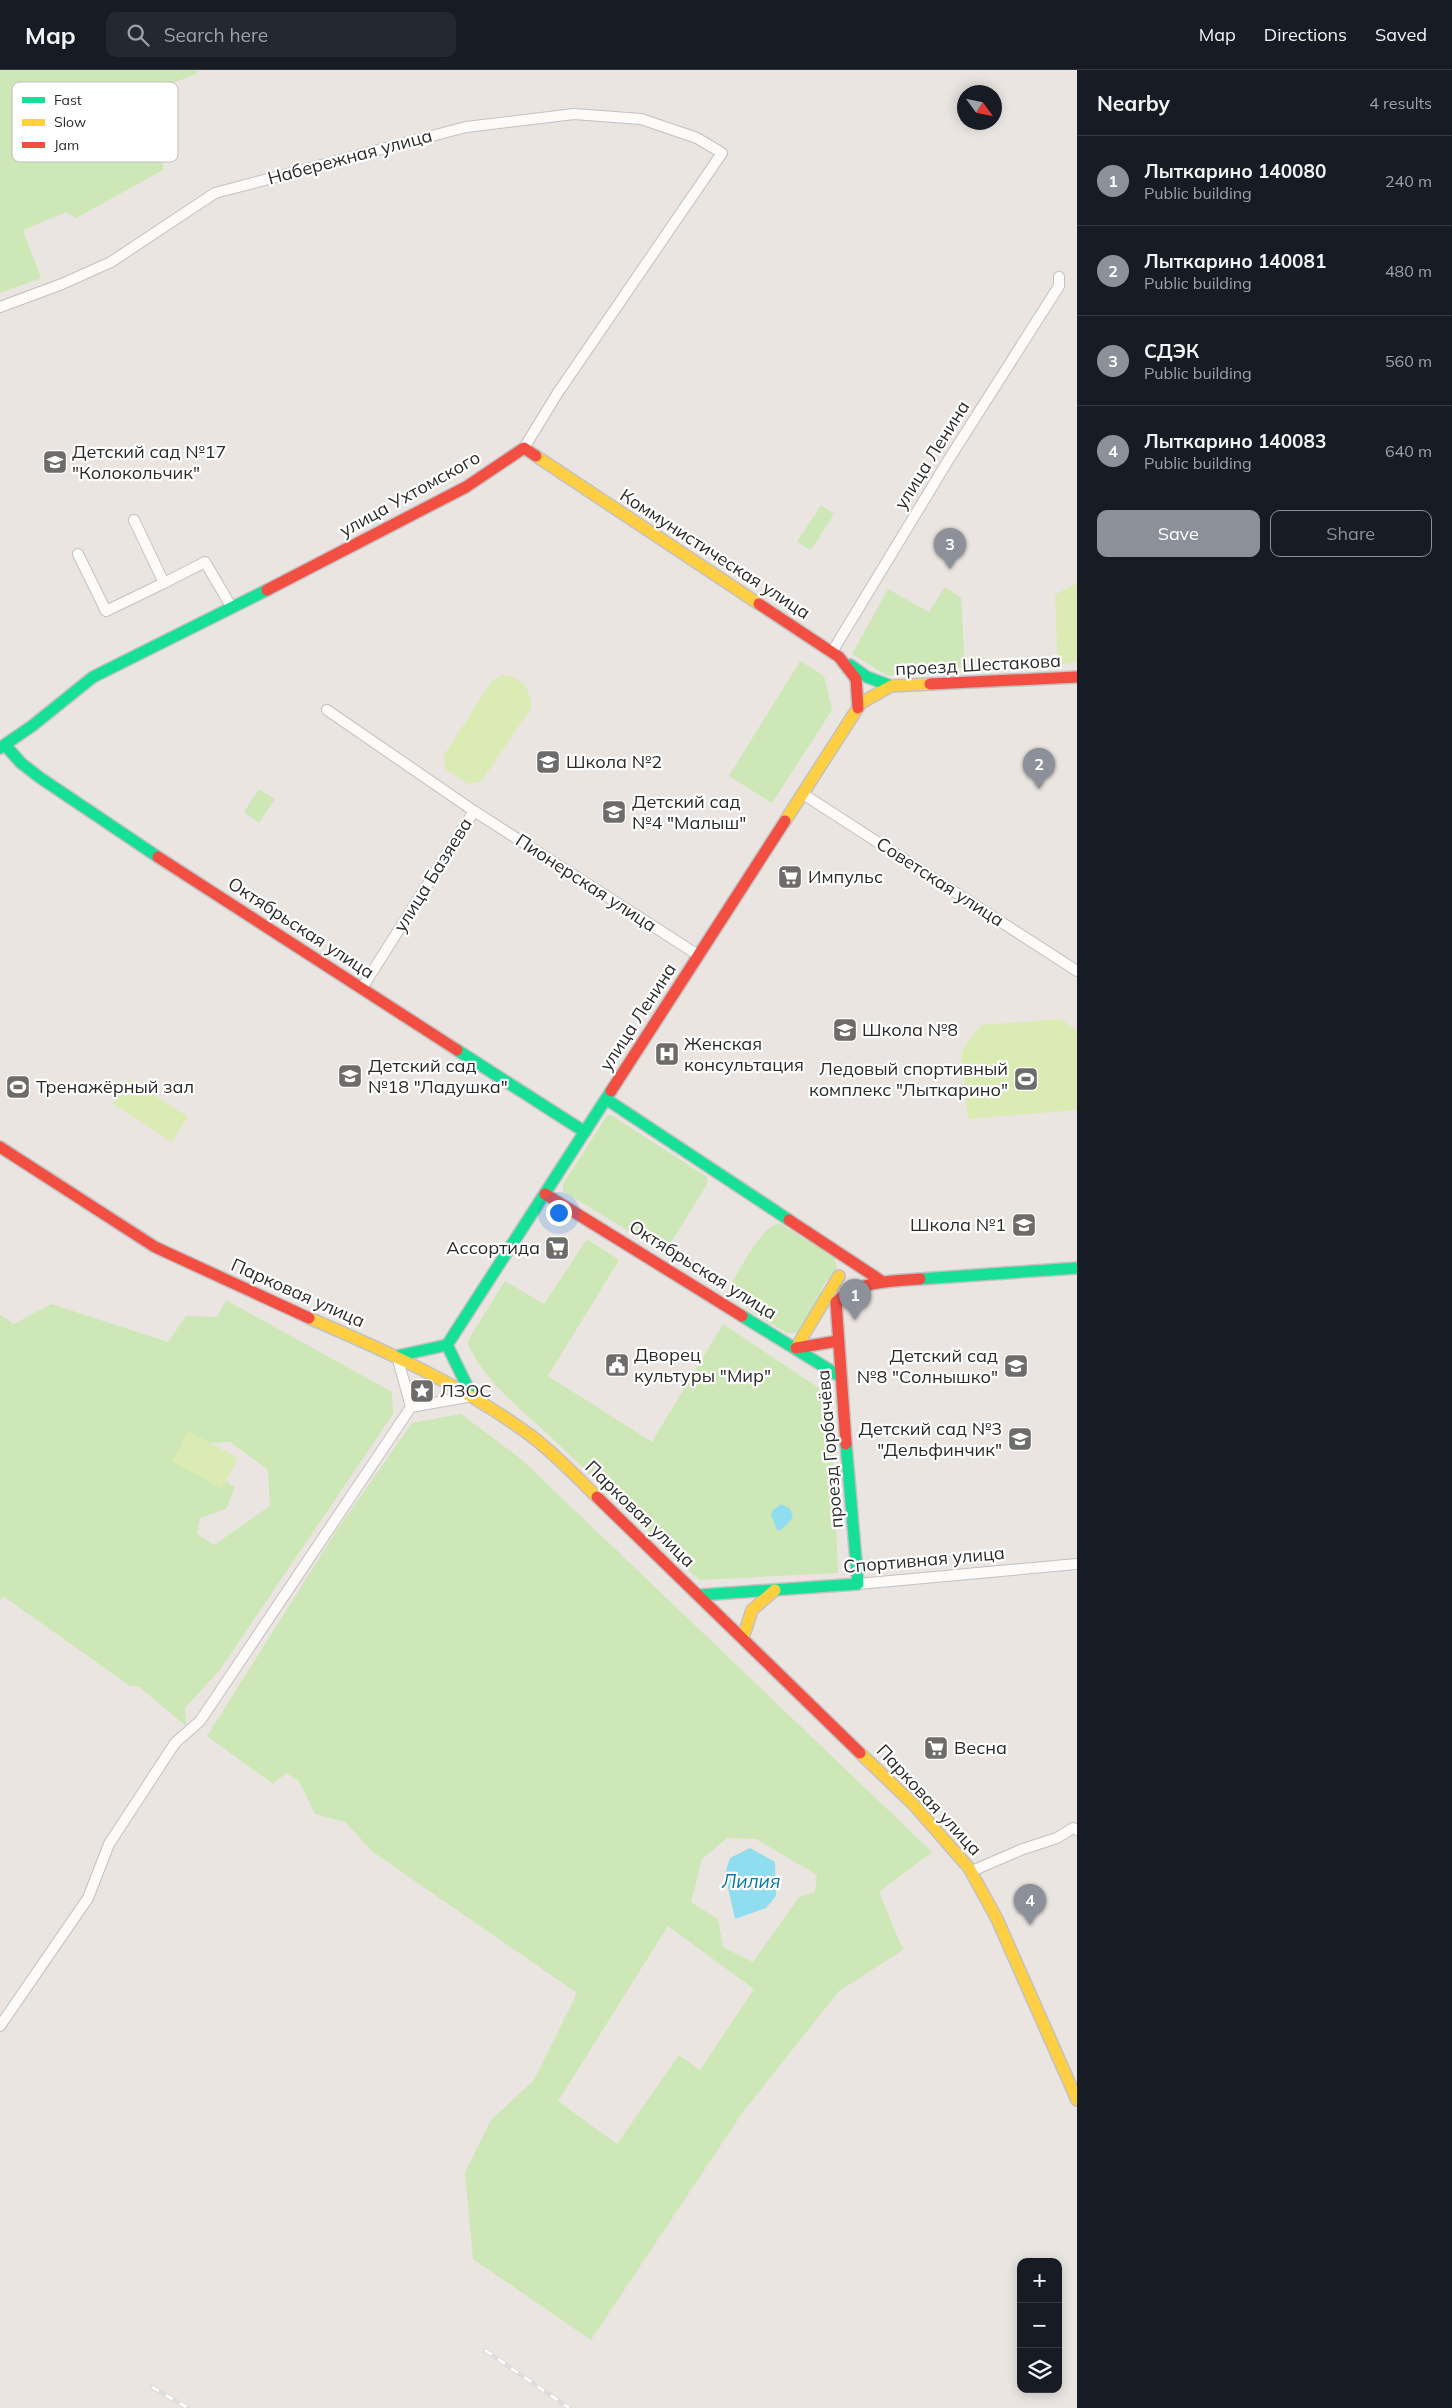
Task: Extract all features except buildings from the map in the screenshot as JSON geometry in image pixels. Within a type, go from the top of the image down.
[{"type":"street","name":"Набережная улица","points":[[0,307],[62,284],[111,262],[215,193],[466,127],[574,114],[641,119],[697,138],[722,153]]},
{"type":"street","name":"улица Ухтомского","points":[[2,747],[93,677],[232,608],[466,487],[524,448],[557,394],[722,153]]},
{"type":"street","name":"улица Ленина","points":[[835,655],[949,459],[1060,286],[1059,277]]},
{"type":"street","name":"Коммунистическая улица","points":[[524,448],[835,655],[856,679],[858,708]]},
{"type":"street","points":[[134,520],[164,583]]},
{"type":"street","points":[[78,554],[106,611],[204,562],[232,608]]},
{"type":"street","points":[[835,655],[867,677],[891,686]]},
{"type":"street","name":"проезд Шестакова","points":[[858,708],[862,703],[891,686],[1077,677]]},
{"type":"street","name":"улица Ленина","points":[[447,1345],[858,708]]},
{"type":"street","name":"улица Базяева","points":[[327,710],[474,811],[362,988]]},
{"type":"street","name":"Октябрьская улица","points":[[2,747],[47,783],[585,1132]]},
{"type":"street","name":"Советская улица","points":[[803,794],[1077,971]]},
{"type":"street","name":"Пионерская улица","points":[[474,811],[698,956]]},
{"type":"street","points":[[606,1099],[883,1282]]},
{"type":"street","name":"Парковая улица","points":[[0,1148],[155,1247],[276,1304],[397,1356],[472,1396],[530,1436],[580,1480],[914,1805],[972,1871],[997,1920],[1077,2100]]},
{"type":"street","name":"Октябрьская улица","points":[[545,1194],[842,1377]]},
{"type":"street","name":"проезд Горбачёва","points":[[841,1254],[836,1307],[858,1584]]},
{"type":"street","points":[[836,1307],[848,1290],[860,1285],[1077,1268]]},
{"type":"street","points":[[796,1348],[838,1276]]},
{"type":"street","points":[[796,1348],[838,1341]]},
{"type":"street","points":[[0,2026],[88,1898],[109,1844],[175,1743],[200,1720],[411,1407],[472,1396],[447,1345],[397,1356],[411,1407]]},
{"type":"street","name":"Спортивная улица","points":[[700,1596],[1077,1564]]},
{"type":"street","points":[[743,1638],[746,1620],[753,1606],[775,1590]]},
{"type":"street","points":[[972,1871],[1023,1849],[1057,1838],[1073,1828],[1077,1830]]},
{"type":"green space","points":[[0,70],[197,70],[196,74],[176,82],[12,82],[12,162],[163,162],[163,170],[76,218],[66,212],[23,230],[41,278],[0,293]]},
{"type":"green space","points":[[821,505],[834,514],[811,550],[797,542]]},
{"type":"green space","points":[[1077,582],[1077,661],[1058,665],[1055,595]]},
{"type":"green space","points":[[945,587],[961,598],[965,667],[888,676],[852,654],[888,589],[929,612]]},
{"type":"green space","points":[[800,661],[824,676],[832,710],[772,803],[729,776]]},
{"type":"green space","points":[[503,675],[510,676],[524,685],[529,695],[531,708],[485,776],[479,782],[468,784],[445,769],[444,755],[492,681]]},
{"type":"green space","points":[[259,789],[275,799],[259,823],[244,812]]},
{"type":"green space","points":[[1061,1019],[1077,1030],[1077,1110],[968,1119],[961,1052],[981,1025]]},
{"type":"green space","points":[[129,1079],[188,1117],[172,1142],[113,1104]]},
{"type":"green space","points":[[611,1115],[707,1177],[707,1184],[670,1244],[661,1251],[563,1191],[563,1184],[606,1117]]},
{"type":"green space","points":[[778,1223],[834,1256],[837,1269],[823,1286],[810,1323],[802,1333],[787,1333],[753,1313],[738,1299],[733,1292],[731,1284],[764,1233]]},
{"type":"green space","points":[[587,1239],[619,1260],[548,1376],[652,1442],[723,1324],[819,1388],[831,1407],[838,1573],[699,1580],[505,1395],[484,1371],[467,1342],[505,1281],[544,1304]]},
{"type":"green space","points":[[226,1300],[392,1392],[393,1414],[219,1671],[185,1708],[186,1726],[138,1686],[130,1686],[3,1596],[0,1600],[0,1315],[14,1324],[51,1304],[168,1342],[186,1316],[217,1317]],"holes":[[[230,1442],[268,1470],[270,1506],[214,1545],[197,1534],[200,1518],[226,1509],[235,1488],[226,1481],[215,1486],[186,1462],[200,1443]]]},
{"type":"green space","points":[[461,1414],[521,1459],[932,1852],[879,1892],[903,1950],[839,1991],[743,2112],[591,2340],[473,2259],[465,2173],[491,2120],[534,2080],[577,1993],[373,1852],[345,1822],[315,1814],[299,1781],[286,1773],[273,1784],[207,1736],[337,1530],[412,1423]],"holes":[[[727,1838],[756,1839],[817,1875],[815,1892],[799,1897],[753,1962],[723,1947],[718,1919],[691,1902],[702,1859]],[[668,1926],[754,1989],[700,2070],[679,2055],[617,2144],[558,2101]]]},
{"type":"green space","points":[[188,1431],[238,1458],[222,1489],[172,1461]]},
{"type":"water","points":[[781,1504],[790,1509],[793,1518],[781,1530],[777,1530],[771,1515],[773,1510]]},
{"type":"water","name":"Лилия","points":[[750,1848],[775,1862],[776,1896],[766,1908],[735,1919],[725,1874],[730,1858]]},
{"type":"railway","points":[[485,2350],[569,2408]]},
{"type":"railway","points":[[152,2387],[188,2408]]},
{"type":"traffic: fast","points":[[0,748],[32,726],[93,677],[267,590]]},
{"type":"traffic: fast","points":[[850,665],[867,677],[891,686]]},
{"type":"traffic: fast","points":[[5,745],[21,763],[39,777],[158,857]]},
{"type":"traffic: fast","points":[[457,1050],[585,1132]]},
{"type":"traffic: fast","points":[[397,1356],[447,1345],[611,1091]]},
{"type":"traffic: fast","points":[[606,1099],[789,1220]]},
{"type":"traffic: fast","points":[[920,1279],[1077,1268]]},
{"type":"traffic: fast","points":[[742,1316],[841,1377]]},
{"type":"traffic: fast","points":[[447,1345],[472,1396]]},
{"type":"traffic: fast","points":[[700,1595],[858,1584],[846,1444]]},
{"type":"traffic: slow","points":[[536,456],[759,604]]},
{"type":"traffic: slow","points":[[785,821],[861,703],[891,686],[930,684]]},
{"type":"traffic: slow","points":[[796,1348],[839,1276]]},
{"type":"traffic: slow","points":[[309,1318],[395,1356],[478,1400],[539,1442],[597,1497]]},
{"type":"traffic: slow","points":[[743,1638],[752,1610],[775,1590]]},
{"type":"traffic: slow","points":[[860,1753],[914,1805],[969,1868],[997,1919],[1077,2100]]},
{"type":"traffic: jam","points":[[267,590],[466,487],[524,448],[536,456]]},
{"type":"traffic: jam","points":[[759,604],[839,657],[856,679],[858,708]]},
{"type":"traffic: jam","points":[[930,684],[1077,677]]},
{"type":"traffic: jam","points":[[611,1091],[785,821]]},
{"type":"traffic: jam","points":[[158,857],[457,1050]]},
{"type":"traffic: jam","points":[[0,1147],[155,1247],[309,1318]]},
{"type":"traffic: jam","points":[[545,1194],[742,1316]]},
{"type":"traffic: jam","points":[[789,1220],[883,1282]]},
{"type":"traffic: jam","points":[[846,1444],[836,1302],[855,1290],[875,1283],[920,1279]]},
{"type":"traffic: jam","points":[[796,1348],[838,1341]]},
{"type":"traffic: jam","points":[[597,1497],[860,1753]]},
{"type":"place","name":"Детский сад №17 \"Колокольчик\"","points":[[55,462]]},
{"type":"place","name":"СДЭК","points":[[950,569]]},
{"type":"place","name":"Школа №2","points":[[548,762]]},
{"type":"place","name":"Лыткарино 140081","points":[[1039,789]]},
{"type":"place","name":"Детский сад №4 \"Малыш\"","points":[[614,812]]},
{"type":"place","name":"Импульс","points":[[790,877]]},
{"type":"place","name":"Школа №8","points":[[845,1030]]},
{"type":"place","name":"Женская консультация","points":[[667,1054]]},
{"type":"place","name":"Детский сад №18 \"Ладушка\"","points":[[350,1076]]},
{"type":"place","name":"Ледовый спортивный комплекс \"Лыткарино\"","points":[[1026,1079]]},
{"type":"place","name":"Тренажёрный зал","points":[[18,1087]]},
{"type":"place","name":"Школа №1","points":[[1024,1225]]},
{"type":"place","name":"Ассортида","points":[[557,1248]]},
{"type":"place","name":"Лыткарино 140080","points":[[855,1320]]},
{"type":"place","name":"Дворец культуры \"Мир\"","points":[[617,1365]]},
{"type":"place","name":"Детский сад №8 \"Солнышко\"","points":[[1016,1366]]},
{"type":"place","name":"ЛЗОС","points":[[422,1391]]},
{"type":"place","name":"Детский сад №3 \"Дельфинчик\"","points":[[1020,1439]]},
{"type":"place","name":"Весна","points":[[936,1748]]},
{"type":"place","name":"Лыткарино 140083","points":[[1030,1925]]}]
